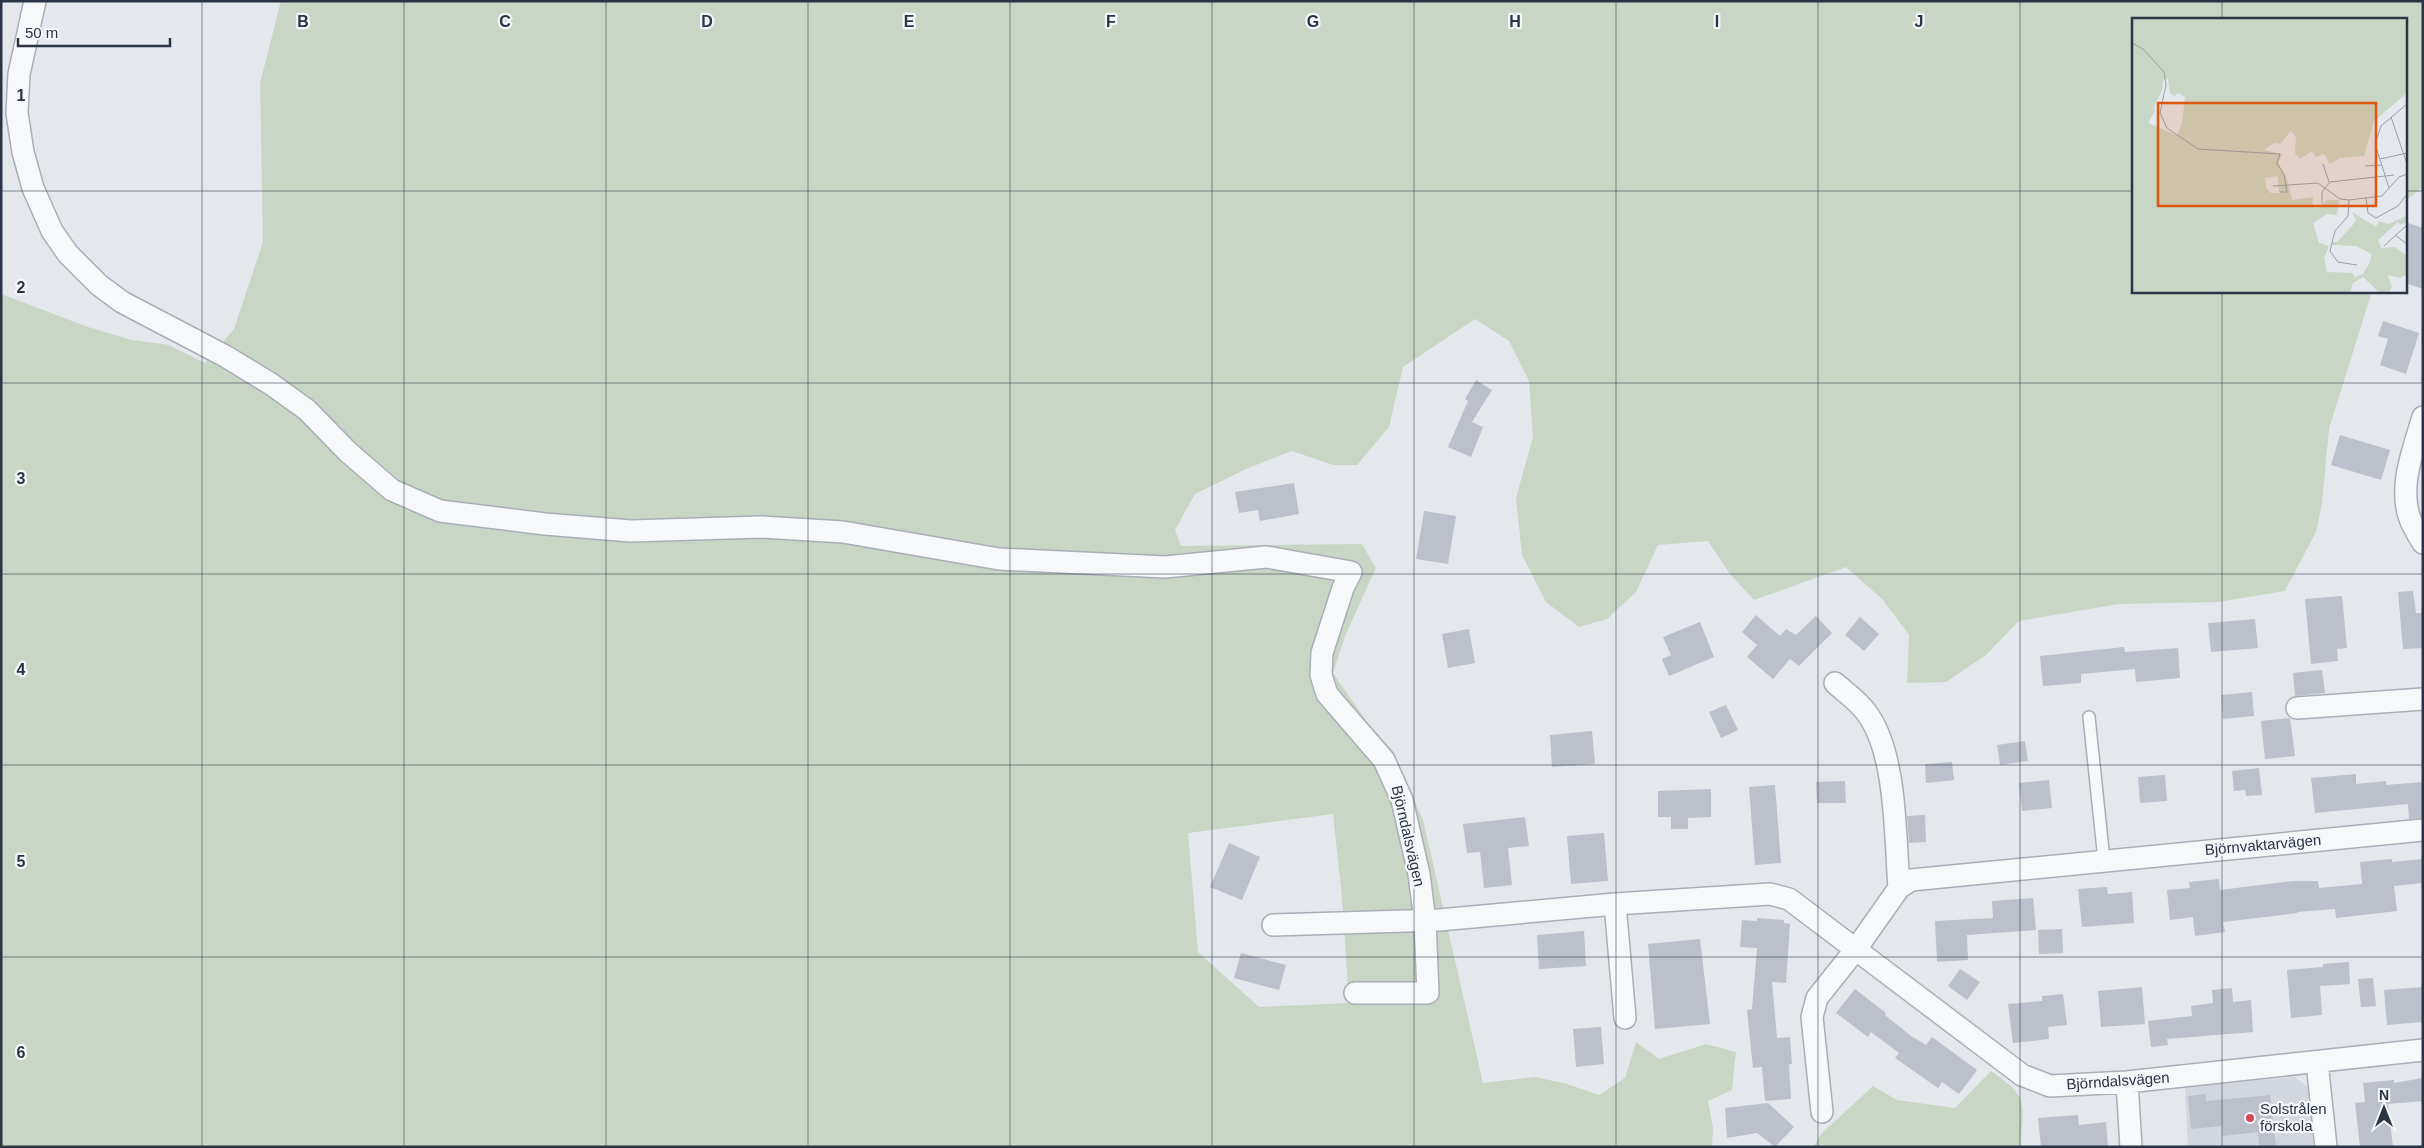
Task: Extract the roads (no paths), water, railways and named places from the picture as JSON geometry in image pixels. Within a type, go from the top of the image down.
[{"type":"street","name":"Björndalsvägen","points":[[35,1],[19,74],[17,114],[23,152],[33,188],[52,231],[68,254],[99,285],[122,302],[225,356],[271,384],[307,410],[348,452],[392,490],[424,504],[449,512],[545,524],[631,531],[761,527],[843,532],[999,559],[1165,567],[1266,557],[1351,572],[1343,588],[1322,653],[1321,675],[1327,694],[1357,731],[1374,747],[1393,777],[1402,800],[1419,874],[1425,921],[1428,993],[1355,993]]},
{"type":"street","points":[[2423,417],[2409,466],[2406,490],[2409,515],[2423,544]]},
{"type":"street","points":[[1822,1112],[1812,1017],[1817,998],[1856,949],[1899,888],[1888,759],[1879,734],[1866,711],[1835,683]]},
{"type":"street","points":[[2297,708],[2423,698]]},
{"type":"street","name":"Björnvaktarvägen","points":[[1899,888],[1911,880],[2423,830]]},
{"type":"street","name":"Björndalsvägen","points":[[1273,925],[1425,921],[1615,904],[1770,894],[1781,895],[1856,949],[2022,1075],[2050,1086],[2127,1082],[2423,1050]]},
{"type":"street","points":[[1615,904],[1625,1018]]},
{"type":"street","points":[[2317,1062],[2326,1147]]},
{"type":"street","points":[[2127,1082],[2130,1147]]},
{"type":"lane","points":[[2089,717],[2104,860]]},
{"type":"place","name":"Solstrålen förskola","points":[[2250,1118]]}]
